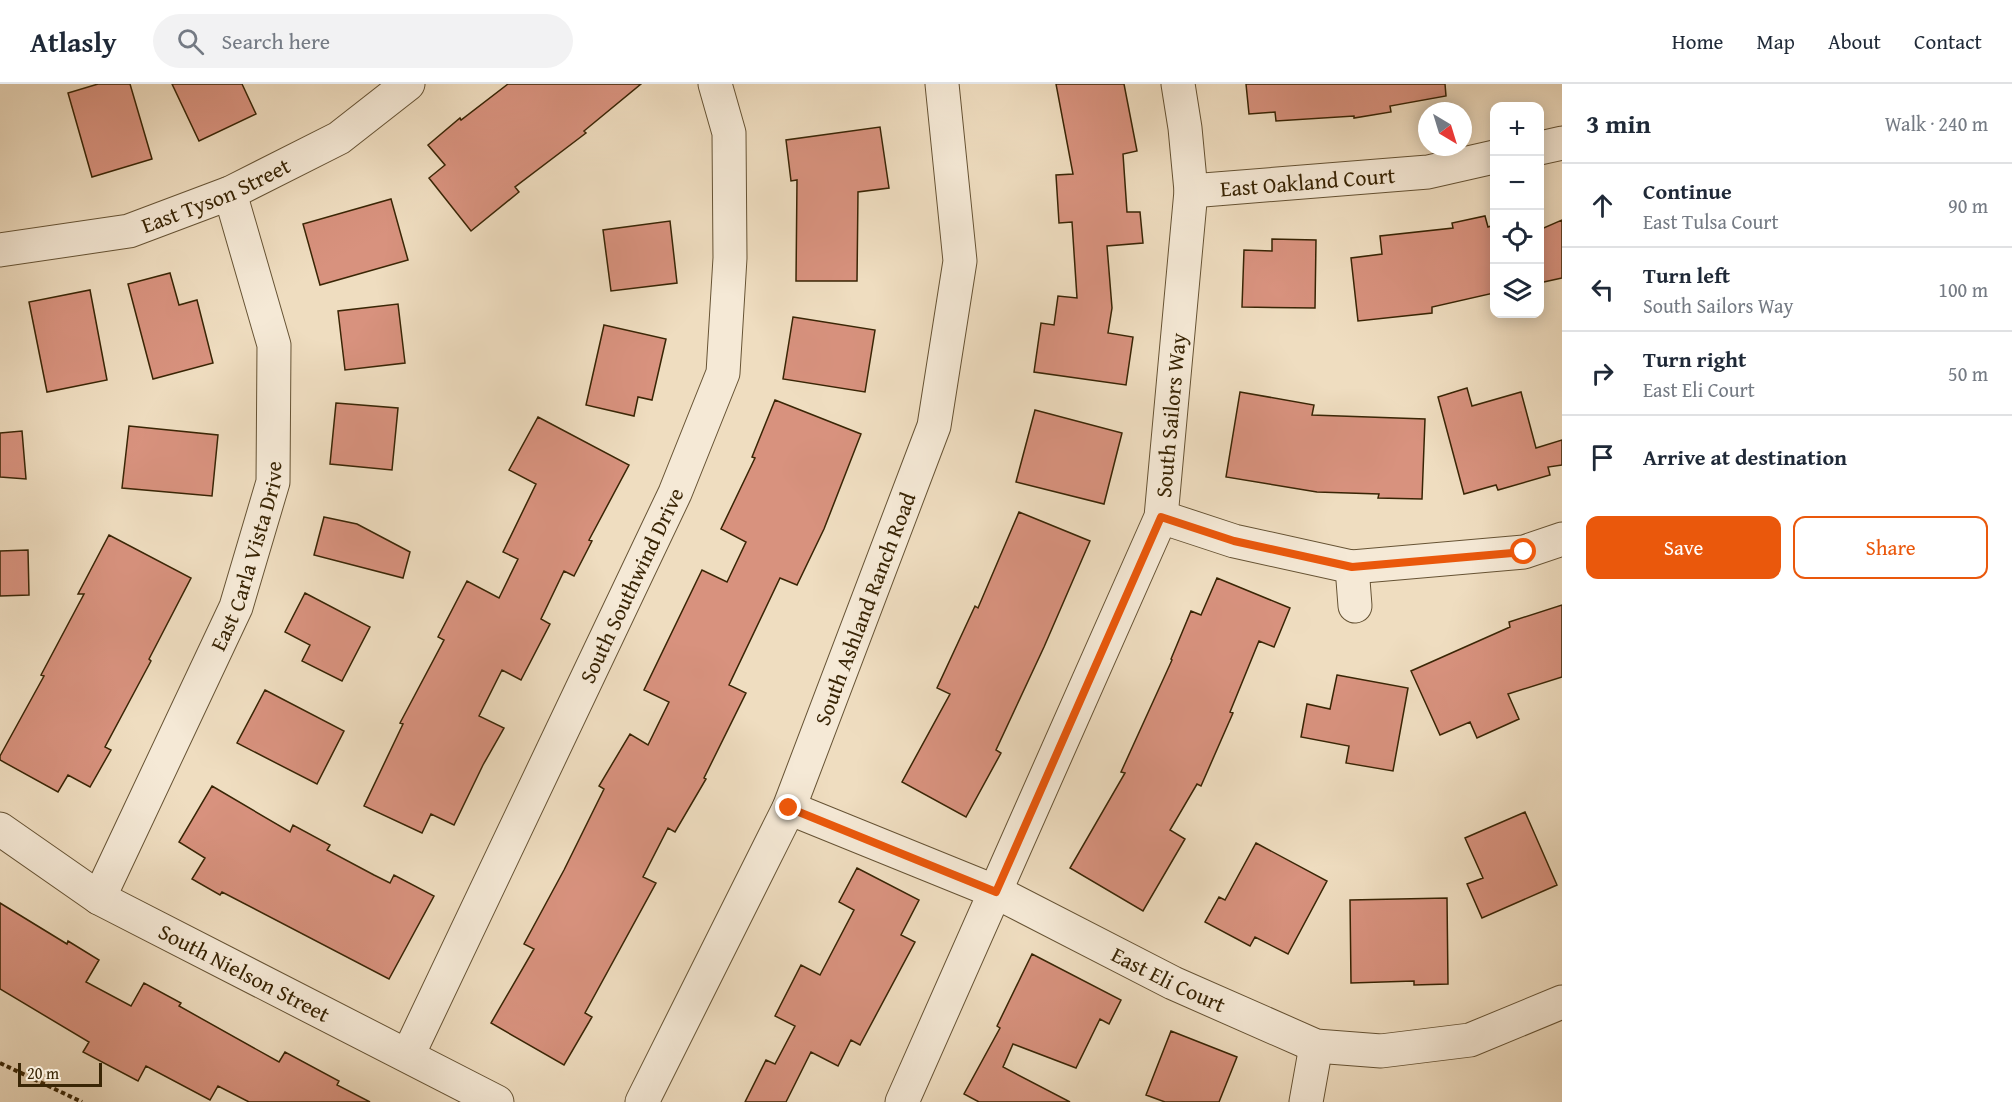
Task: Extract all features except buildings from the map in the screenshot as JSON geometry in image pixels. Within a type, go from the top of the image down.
[{"type":"street","name":"East Tyson Street","points":[[0,250],[129,231],[230,194],[339,138],[408,84]]},
{"type":"street","name":"South Southwind Drive","points":[[408,1055],[675,493],[723,373],[730,258],[729,133],[715,84]]},
{"type":"street","name":"South Ashland Ranch Road","points":[[642,1102],[789,808],[934,426],[960,261],[942,84]]},
{"type":"street","name":"South Sailors Way","points":[[902,1102],[1161,517],[1191,191],[1178,84]]},
{"type":"street","points":[[1544,147],[1562,143]]},
{"type":"street","name":"East Oakland Court","points":[[1191,191],[1428,172],[1490,159]]},
{"type":"street","name":"East Carla Vista Drive","points":[[99,898],[236,607],[273,482],[274,345],[230,194]]},
{"type":"street","points":[[1161,517],[1234,541],[1352,567],[1524,552],[1562,539]]},
{"type":"street","points":[[1352,567],[1355,606]]},
{"type":"street","name":"East Eli Court","points":[[789,808],[996,892],[1173,983],[1316,1046],[1381,1051],[1470,1040],[1562,1002]]},
{"type":"street","name":"South Nielson Street","points":[[0,829],[99,898],[497,1102]]},
{"type":"street","points":[[1306,1102],[1316,1046]]},
{"type":"path","points":[[0,1063],[82,1102]]},
{"type":"route","points":[[789,808],[996,892],[1161,517],[1234,541],[1352,567],[1524,552]]}]
